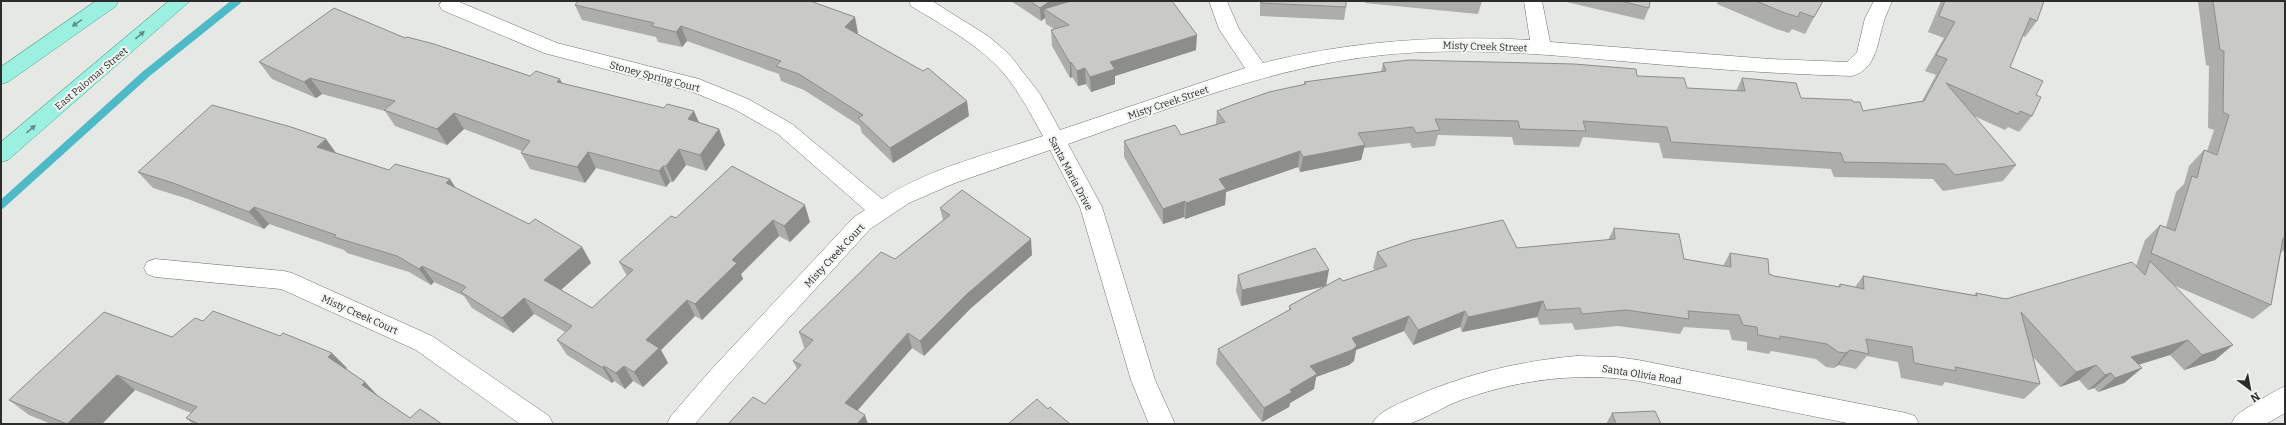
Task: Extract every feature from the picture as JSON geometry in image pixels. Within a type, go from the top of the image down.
[{"type":"main road","points":[[1,76],[109,1]]},
{"type":"main road","name":"East Palomar Street","points":[[1,154],[181,1]]},
{"type":"street","name":"Santa Maria Drive","points":[[901,1],[925,6],[981,41],[1002,59],[1033,99],[1091,208],[1143,380],[1162,424]]},
{"type":"street","points":[[1218,1],[1225,22],[1234,38],[1258,71]]},
{"type":"street","points":[[1533,1],[1541,48]]},
{"type":"street","name":"Misty Creek Street","points":[[1054,141],[1258,71],[1308,59],[1388,47],[1465,44],[1591,50],[1797,68],[1852,69],[1866,54],[1875,18],[1883,1]]},
{"type":"street","name":"Stoney Spring Court","points":[[449,5],[551,48],[698,86],[741,104],[785,129],[880,210]]},
{"type":"street","name":"Misty Creek Court","points":[[680,424],[718,379],[814,276],[846,239],[880,210],[923,186],[1054,141]]},
{"type":"street","name":"Misty Creek Court","points":[[156,268],[284,280],[424,343],[540,424]]},
{"type":"street","name":"Santa Olivia Road","points":[[1385,424],[1424,403],[1464,388],[1505,377],[1572,367],[1606,367],[1726,388],[1906,424]]},
{"type":"street","points":[[2251,423],[2276,405],[2285,396]]},
{"type":"building","points":[[578,1],[810,1],[855,17],[845,27],[923,71],[928,68],[967,101],[890,148],[858,118],[863,115],[799,74],[776,66],[781,61],[681,26],[676,32],[652,26],[654,23],[575,5]]},
{"type":"building","points":[[1030,1],[1050,1],[1040,8]]},
{"type":"building","points":[[1071,1],[1172,1],[1197,35],[1110,62],[1115,69],[1090,77],[1085,68],[1077,71],[1071,62],[1070,63],[1051,30],[1069,25],[1044,9]]},
{"type":"building","points":[[1261,1],[1346,1],[1346,7],[1261,3]]},
{"type":"building","points":[[1621,1],[1650,1],[1649,8]]},
{"type":"building","points":[[1756,1],[1823,1],[1814,17],[1800,12],[1798,17]]},
{"type":"building","points":[[1945,1],[2044,1],[2037,21],[2030,18],[2010,67],[2043,81],[2036,95],[2041,97],[2032,116],[2020,111],[2018,114],[1946,83],[2016,165],[1955,175],[1945,164],[1844,162],[1841,153],[1671,142],[1667,127],[1583,121],[1586,131],[1520,129],[1518,121],[1435,119],[1440,130],[1416,133],[1413,127],[1358,133],[1365,145],[1303,157],[1300,151],[1219,179],[1226,189],[1186,203],[1185,201],[1163,209],[1124,141],[1175,125],[1181,135],[1225,122],[1217,111],[1269,92],[1306,84],[1304,82],[1386,71],[1383,63],[1409,60],[1574,64],[1636,69],[1637,76],[1684,78],[1687,88],[1745,91],[1742,78],[1796,83],[1801,98],[1852,100],[1853,102],[1860,102],[1863,111],[1924,101],[1947,59],[1936,55],[1955,22],[1939,16]]},
{"type":"building","points":[[2213,1],[2285,1],[2285,239],[2283,238],[2271,305],[2151,253],[2160,225],[2175,231],[2192,176],[2197,178],[2204,150],[2217,155],[2229,115],[2223,112],[2224,51],[2220,50]]},
{"type":"building","points":[[334,8],[405,38],[407,37],[434,44],[530,76],[536,71],[560,79],[557,82],[664,108],[667,104],[694,111],[688,119],[719,129],[700,155],[679,149],[666,166],[663,166],[659,171],[588,152],[577,167],[521,153],[530,141],[454,113],[437,129],[384,110],[395,101],[310,78],[304,82],[259,62]]},
{"type":"building","points":[[212,105],[291,127],[326,139],[317,147],[389,170],[395,164],[450,179],[446,183],[529,224],[535,219],[582,247],[544,280],[592,308],[633,270],[619,262],[671,216],[676,218],[732,166],[805,205],[784,226],[773,220],[732,260],[737,263],[695,304],[687,300],[646,340],[659,348],[634,372],[624,366],[616,373],[604,366],[603,368],[557,340],[572,326],[524,298],[502,318],[461,292],[466,287],[422,266],[419,269],[397,256],[334,237],[336,235],[254,207],[249,212],[173,183],[138,172]]},
{"type":"building","points":[[962,190],[1031,239],[967,294],[920,341],[908,333],[845,403],[865,415],[857,424],[730,424],[729,423],[753,397],[765,404],[801,365],[793,361],[813,340],[799,332],[881,252],[895,259],[950,215],[940,208]]},
{"type":"building","points":[[1503,220],[1517,248],[1615,239],[1614,228],[1679,234],[1684,259],[1731,267],[1730,253],[1768,259],[1769,274],[1774,276],[1840,287],[1840,284],[1864,289],[1863,276],[1977,296],[1976,293],[2006,299],[2132,262],[2145,275],[2150,261],[2233,345],[2202,355],[2188,340],[2131,357],[2142,368],[2115,378],[2111,373],[2105,375],[2096,365],[2076,372],[2021,312],[2040,384],[1955,367],[1956,371],[1914,363],[1912,347],[1866,339],[1869,354],[1850,350],[1846,353],[1838,352],[1827,344],[1780,336],[1780,339],[1758,335],[1757,327],[1743,325],[1739,315],[1688,311],[1689,319],[1626,310],[1582,314],[1580,308],[1546,310],[1543,301],[1468,317],[1465,311],[1418,330],[1409,316],[1352,338],[1357,346],[1352,350],[1310,366],[1317,374],[1290,390],[1292,392],[1264,408],[1218,349],[1291,309],[1289,306],[1340,278],[1343,281],[1387,266],[1377,252],[1412,240]]},
{"type":"building","points":[[1315,248],[1329,270],[1242,290],[1238,275]]},
{"type":"building","points":[[213,311],[280,336],[283,333],[332,353],[328,357],[365,382],[362,385],[410,418],[420,409],[442,424],[199,424],[186,418],[197,407],[117,375],[67,424],[9,400],[104,312],[172,337],[195,318],[203,321]]},
{"type":"building","points":[[1037,399],[1048,409],[1050,407],[1070,424],[1008,424]]},
{"type":"building","points":[[1655,411],[1661,424],[1616,424],[1612,413]]},
{"type":"waterway","points":[[1,205],[146,74],[237,1]]}]
